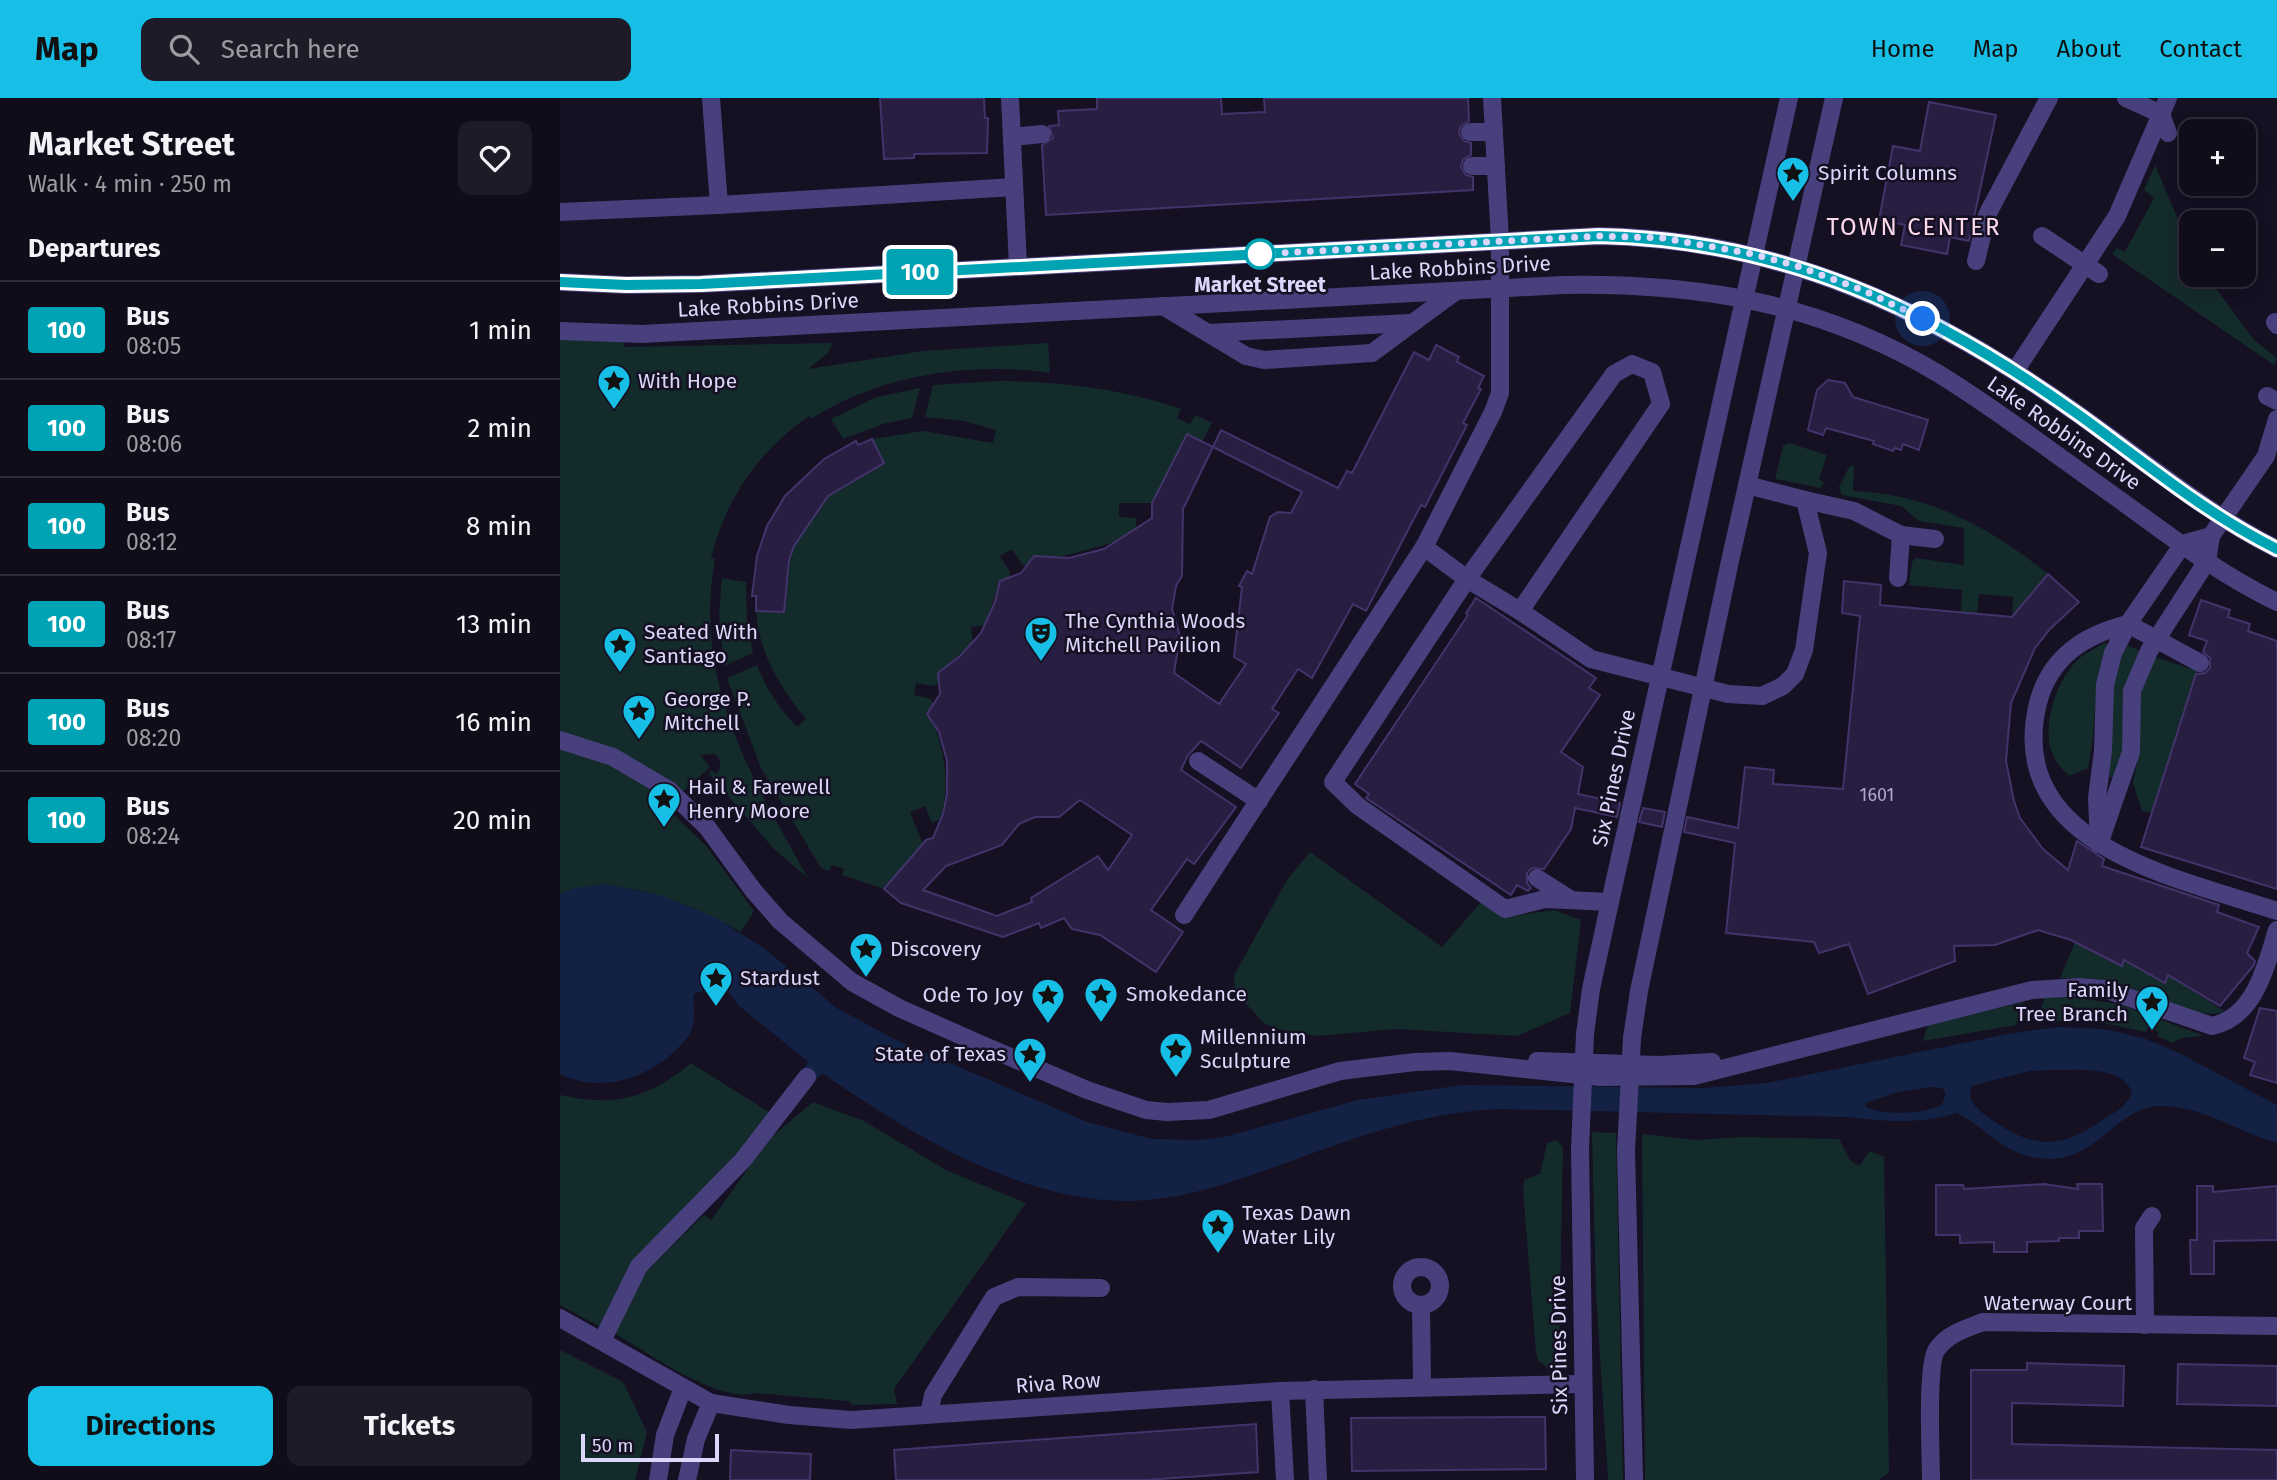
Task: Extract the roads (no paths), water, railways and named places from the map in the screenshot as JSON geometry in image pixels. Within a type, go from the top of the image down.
[{"type":"street","points":[[711,98],[719,205]]},
{"type":"street","points":[[1010,98],[1018,267]]},
{"type":"street","points":[[1184,915],[1424,547],[1497,403],[1502,381],[1500,241],[1492,98]]},
{"type":"street","name":"Six Pines Drive","points":[[1585,1480],[1581,1384],[1580,1149],[1585,1034],[1591,989],[1789,98]]},
{"type":"street","points":[[1634,1480],[1626,1150],[1632,1038],[1639,991],[1747,485],[1834,98]]},
{"type":"street","points":[[1976,261],[1987,215],[2049,98]]},
{"type":"street","points":[[2126,98],[2165,106]]},
{"type":"street","points":[[2165,106],[2168,133]]},
{"type":"street","points":[[2015,371],[2063,313],[2092,269],[2165,106]]},
{"type":"street","points":[[1470,132],[1494,132]]},
{"type":"street","points":[[1012,136],[1042,134]]},
{"type":"street","points":[[1472,166],[1496,166]]},
{"type":"street","points":[[560,212],[1014,187]]},
{"type":"street","name":"Lake Robbins Drive","points":[[560,282],[701,284],[1599,236],[1662,238],[1753,254],[1797,266],[1865,291],[1923,319],[2015,371],[2225,519],[2277,549]]},
{"type":"street","points":[[2042,236],[2092,269]]},
{"type":"street","name":"Lake Robbins Drive","points":[[560,331],[642,334],[1499,289],[1646,285],[1700,290],[1786,307],[1879,342],[1941,375],[2207,561],[2277,602]]},
{"type":"street","points":[[1163,306],[1246,356],[1264,360],[1366,355],[1380,349],[1410,323],[1455,291]]},
{"type":"street","points":[[1208,333],[1410,323]]},
{"type":"street","points":[[1520,611],[1661,404],[1652,372],[1632,364],[1614,374],[1467,579],[1333,782],[1358,806],[1505,909],[1545,899],[1610,902]]},
{"type":"street","points":[[2099,844],[2131,752],[2132,691],[2156,639],[2207,561],[2211,536],[2266,456],[2277,419]]},
{"type":"street","points":[[2251,444],[2266,456]]},
{"type":"street","points":[[1747,485],[1854,511],[1901,535],[1935,539]]},
{"type":"street","points":[[1424,547],[1467,579],[1591,659],[1728,694],[1762,696],[1783,686],[1795,674],[1804,650],[1818,553],[1805,500]]},
{"type":"street","points":[[1898,578],[1901,535]]},
{"type":"street","points":[[2099,844],[2097,798],[2103,751],[2105,685],[2113,653],[2128,624],[2183,544],[2211,536]]},
{"type":"street","points":[[2200,663],[2128,624],[2098,632],[2067,652],[2054,667],[2042,688],[2034,722],[2044,788],[2061,813],[2099,844],[2132,863],[2277,911]]},
{"type":"street","points":[[560,740],[613,757],[669,790],[708,827],[752,890],[780,921],[852,982],[928,1022],[1121,1102],[1167,1112],[1209,1110],[1340,1071],[1386,1064],[1450,1060],[1566,1074],[1660,1078],[1704,1074],[2032,990],[2057,987],[2105,989],[2199,1024],[2218,1025],[2234,1017],[2254,993],[2277,930]]},
{"type":"street","points":[[1198,761],[1259,801]]},
{"type":"street","points":[[1537,878],[1571,900]]},
{"type":"street","points":[[602,1341],[639,1266],[743,1160],[807,1077]]},
{"type":"street","points":[[2145,1325],[2144,1228],[2152,1216]]},
{"type":"street","points":[[929,1415],[933,1395],[994,1297],[1018,1287],[1101,1288]]},
{"type":"street","points":[[1421,1305],[1422,1387]]},
{"type":"street","name":"Riva Row","points":[[560,1318],[711,1403],[789,1415],[851,1420],[1280,1391],[1581,1384]]},
{"type":"street","name":"Waterway Court","points":[[1931,1480],[1931,1379],[1935,1352],[1952,1334],[1983,1322],[2277,1326]]},
{"type":"street","points":[[658,1480],[665,1435],[683,1388]]},
{"type":"street","points":[[1314,1390],[1318,1480]]},
{"type":"street","points":[[1280,1391],[1284,1480]]},
{"type":"street","points":[[687,1480],[696,1438],[711,1403]]},
{"type":"water","points":[[606,884],[663,896],[716,918],[765,949],[837,1008],[894,1039],[1087,1122],[1152,1139],[1198,1140],[1224,1137],[1358,1100],[1462,1085],[1704,1088],[1767,1083],[2008,1034],[2057,1027],[2103,1029],[2143,1038],[2177,1052],[2277,1105],[2277,1143],[2205,1114],[2160,1106],[2143,1109],[2128,1117],[2085,1149],[2068,1156],[2048,1159],[2015,1151],[1956,1113],[1902,1121],[1848,1117],[1498,1109],[1464,1112],[1401,1124],[1188,1194],[1125,1201],[1084,1198],[1004,1176],[965,1159],[890,1118],[822,1073],[814,1082],[801,1072],[808,1062],[738,1005],[723,984],[694,994],[694,1022],[690,1034],[674,1052],[649,1070],[620,1081],[605,1083],[575,1080],[560,1074],[560,894],[575,888]],"holes":[[[2030,1071],[2109,1073],[2127,1084],[2132,1093],[2120,1108],[2090,1128],[2065,1140],[2052,1142],[2013,1133],[1982,1113],[1970,1098],[1971,1086]],[[1942,1088],[1946,1093],[1942,1105],[1904,1113],[1884,1112],[1866,1107],[1865,1103],[1898,1092]]]},
{"type":"place","name":"Spirit Columns","points":[[1793,203]]},
{"type":"place","name":"Market Street","points":[[1260,254]]},
{"type":"place","name":"With Hope","points":[[614,411]]},
{"type":"place","name":"The Cynthia Woods Mitchell Pavilion","points":[[1041,663]]},
{"type":"place","name":"Seated With Santiago","points":[[620,674]]},
{"type":"place","name":"George P. Mitchell","points":[[639,741]]},
{"type":"place","name":"Hail & Farewell Henry Moore","points":[[664,829]]},
{"type":"place","name":"Discovery","points":[[866,979]]},
{"type":"place","name":"Stardust","points":[[716,1008]]},
{"type":"place","name":"Smokedance","points":[[1101,1024]]},
{"type":"place","name":"Ode To Joy","points":[[1048,1025]]},
{"type":"place","name":"Family Tree Branch","points":[[2152,1032]]},
{"type":"place","name":"Millennium Sculpture","points":[[1176,1079]]},
{"type":"place","name":"State of Texas","points":[[1030,1084]]},
{"type":"place","name":"Texas Dawn Water Lily","points":[[1218,1255]]},
{"type":"district","name":"TOWN CENTER","points":[[1914,227]]}]
